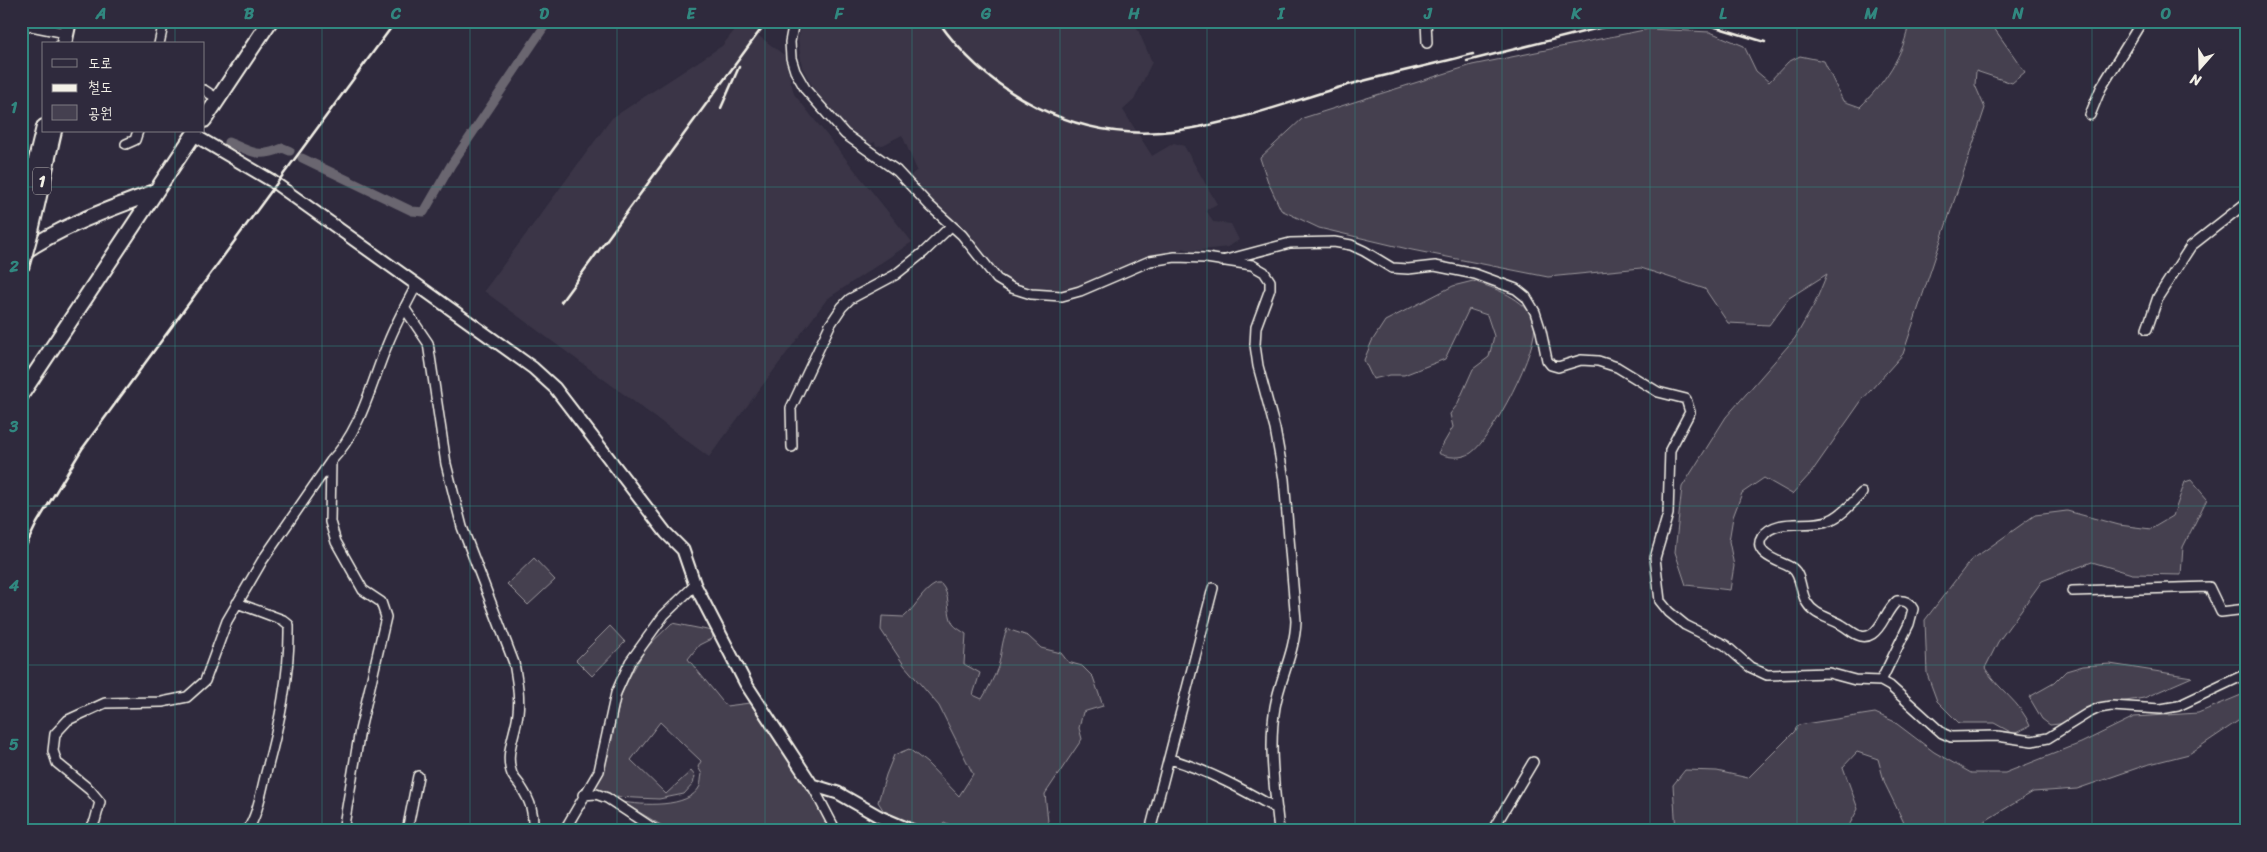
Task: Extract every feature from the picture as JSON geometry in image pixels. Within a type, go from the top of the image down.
[{"type":"main road","points":[[68,35],[78,21]]},
{"type":"main road","points":[[205,118],[270,21]]},
{"type":"main road","name":"1","points":[[21,268],[26,227],[43,132]]},
{"type":"main road","name":"1","points":[[26,227],[54,132]]},
{"type":"main road","points":[[21,395],[195,133]]},
{"type":"main road","points":[[21,254],[38,242],[72,225],[155,192]]},
{"type":"street","points":[[159,42],[164,21]]},
{"type":"street","points":[[794,21],[790,42],[791,58],[794,71],[806,90],[845,134],[897,171],[977,252],[997,278],[1012,288],[1048,297],[1062,296],[1080,291],[1150,261],[1175,256],[1252,265],[1264,272],[1270,281],[1270,289],[1256,327],[1255,345],[1258,366],[1275,429],[1284,479],[1296,621],[1296,635],[1275,705],[1273,723],[1272,754],[1279,831]]},
{"type":"street","points":[[1426,21],[1427,43]]},
{"type":"street","points":[[2090,115],[2101,88],[2142,21]]},
{"type":"street","points":[[21,24],[68,35]]},
{"type":"street","points":[[205,91],[218,99]]},
{"type":"street","points":[[126,144],[136,140],[138,132]]},
{"type":"street","points":[[195,133],[272,181],[533,368],[556,388],[666,533],[683,550],[695,585],[746,684],[812,784],[836,831]]},
{"type":"street","points":[[2147,329],[2158,297],[2191,246],[2246,202]]},
{"type":"street","points":[[792,447],[791,408],[830,325],[842,307],[850,299],[895,276],[924,252],[950,226]]},
{"type":"street","points":[[1222,261],[1290,243],[1334,242],[1351,245],[1392,268],[1408,270],[1434,266],[1456,269],[1516,289],[1526,297],[1535,312],[1542,331],[1544,353],[1551,365],[1558,367],[1581,360],[1598,361],[1617,367],[1658,392],[1686,399],[1690,406],[1690,412],[1670,450],[1668,514],[1655,558],[1660,601],[1669,612],[1685,625],[1726,645],[1750,667],[1767,675],[1816,672],[1855,680],[1881,681],[1890,686],[1942,733],[1952,737],[1997,736],[2032,741],[2048,738],[2099,708],[2111,706],[2161,709],[2178,706],[2246,674]]},
{"type":"street","points":[[89,831],[95,821],[100,802],[90,790],[57,763],[53,751],[56,734],[68,720],[105,703],[162,702],[186,697],[204,682],[227,621],[237,603],[262,562],[331,461],[343,449],[362,412],[388,343],[417,284]]},
{"type":"street","points":[[404,309],[428,343],[446,464],[462,527],[514,663],[518,685],[518,715],[511,743],[510,761],[512,774],[532,804],[534,815],[533,831]]},
{"type":"street","points":[[331,461],[330,522],[336,542],[363,590],[381,602],[386,617],[360,730],[343,831]]},
{"type":"street","points":[[1862,493],[1848,508],[1831,520],[1812,525],[1779,526],[1769,530],[1762,538],[1760,544],[1762,551],[1769,557],[1793,569],[1798,576],[1806,601],[1812,610],[1841,624],[1856,634],[1868,636],[1874,633],[1897,601],[1906,601],[1910,604],[1913,609],[1909,624],[1881,681]]},
{"type":"street","points":[[564,831],[583,795],[599,771],[616,693],[630,662],[664,615],[695,585]]},
{"type":"street","points":[[2072,591],[2209,587],[2221,612],[2246,609]]},
{"type":"street","points":[[1150,831],[1170,760],[1213,588]]},
{"type":"street","points":[[237,603],[283,620],[289,626],[281,714],[260,796],[247,831]]},
{"type":"street","points":[[1170,760],[1223,778],[1277,809]]},
{"type":"street","points":[[1492,831],[1533,762]]},
{"type":"street","points":[[407,831],[418,776]]},
{"type":"street","points":[[812,784],[838,793],[880,817],[913,831]]},
{"type":"street","points":[[583,795],[596,794],[606,798],[657,831]]},
{"type":"shaded area","points":[[742,21],[763,21],[755,33],[784,55],[794,94],[912,242],[827,299],[709,457],[484,291],[612,118],[722,46]]},
{"type":"shaded area","points":[[803,21],[1134,21],[1152,62],[1134,100],[1123,110],[1152,156],[1174,143],[1184,146],[1217,204],[1206,210],[1213,222],[1231,224],[1239,240],[1228,247],[1192,251],[1183,248],[1178,253],[1117,271],[1070,290],[1051,293],[1008,281],[909,177],[917,170],[902,135],[883,145],[876,146],[875,142],[867,145],[857,140],[827,108],[802,67],[798,39]]},
{"type":"green space","points":[[1909,21],[1989,21],[2025,72],[2012,83],[1976,71],[1975,85],[1985,108],[1903,354],[1862,400],[1811,473],[1792,494],[1764,478],[1742,493],[1733,517],[1729,541],[1734,566],[1730,590],[1686,585],[1675,552],[1682,487],[1726,417],[1795,338],[1815,303],[1827,274],[1789,298],[1769,325],[1728,323],[1705,289],[1641,268],[1548,277],[1412,250],[1319,228],[1281,210],[1268,182],[1260,158],[1303,118],[1472,65],[1649,29],[1710,32],[1744,46],[1756,71],[1769,82],[1788,62],[1800,56],[1824,61],[1843,101],[1860,107],[1877,89],[1892,68],[1903,46]]},
{"type":"green space","points":[[1473,281],[1508,295],[1524,306],[1534,322],[1534,334],[1530,351],[1513,392],[1480,445],[1471,453],[1459,457],[1450,457],[1438,453],[1453,427],[1450,414],[1457,405],[1473,369],[1489,357],[1494,336],[1487,315],[1469,309],[1445,359],[1404,375],[1390,375],[1373,379],[1364,360],[1372,341],[1385,321],[1453,286]]},
{"type":"green space","points":[[2191,480],[2207,499],[2183,547],[2181,575],[2132,574],[2092,562],[2042,581],[1998,642],[1985,668],[2021,710],[2030,726],[2014,734],[1994,723],[1959,723],[1937,701],[1927,674],[1925,620],[1970,561],[2035,515],[2067,511],[2119,525],[2151,529],[2173,516],[2185,482]]},
{"type":"green space","points":[[534,558],[555,580],[528,605],[507,584]]},
{"type":"green space","points":[[936,584],[941,584],[944,588],[953,624],[966,634],[964,664],[980,673],[973,695],[982,699],[991,683],[998,667],[1007,629],[1028,636],[1041,648],[1061,653],[1068,662],[1082,666],[1093,677],[1103,706],[1083,712],[1079,728],[1082,739],[1045,794],[1049,831],[962,831],[944,822],[937,831],[924,831],[887,816],[878,802],[894,755],[909,749],[927,763],[959,796],[973,774],[939,706],[904,665],[881,630],[882,616],[904,617],[927,591]]},
{"type":"green space","points":[[672,623],[712,631],[713,638],[699,645],[688,659],[726,706],[750,703],[817,803],[832,831],[671,831],[622,802],[664,804],[675,802],[686,799],[700,786],[702,774],[698,767],[701,761],[660,722],[631,760],[666,794],[691,771],[695,776],[693,784],[684,794],[659,799],[613,797],[593,787],[609,754],[622,690],[646,648]]},
{"type":"green space","points":[[610,626],[625,642],[592,676],[576,660]]},
{"type":"green space","points":[[2110,664],[2192,677],[2144,698],[2108,704],[2068,723],[2050,725],[2042,719],[2029,697],[2054,683],[2066,671],[2083,666]]},
{"type":"green space","points":[[2246,693],[2246,708],[2241,719],[2189,754],[2146,765],[2077,789],[2033,792],[1975,827],[1974,831],[1908,831],[1885,784],[1878,759],[1857,752],[1843,767],[1858,809],[1846,831],[1676,831],[1673,785],[1685,770],[1717,771],[1748,778],[1794,732],[1798,725],[1875,713],[1893,721],[1934,752],[1971,773],[2005,773],[2081,743],[2134,717],[2198,713]]},
{"type":"waterway","points":[[302,158],[412,211],[424,212],[451,165],[548,21]]},
{"type":"waterway","points":[[228,142],[249,151],[260,153],[283,148],[290,151]]},
{"type":"railway","points":[[21,556],[37,523],[82,449],[396,21]]},
{"type":"railway","points":[[561,302],[767,21]]},
{"type":"railway","points":[[938,21],[958,47],[1007,90],[1035,106],[1065,119],[1096,128],[1128,132],[1161,132],[1206,126],[1354,83],[1473,54]]},
{"type":"railway","points":[[1467,61],[1627,21]]},
{"type":"railway","points":[[1621,25],[1655,21]]},
{"type":"railway","points":[[1666,21],[1709,25],[1765,42]]},
{"type":"railway","points":[[721,108],[739,67]]}]
